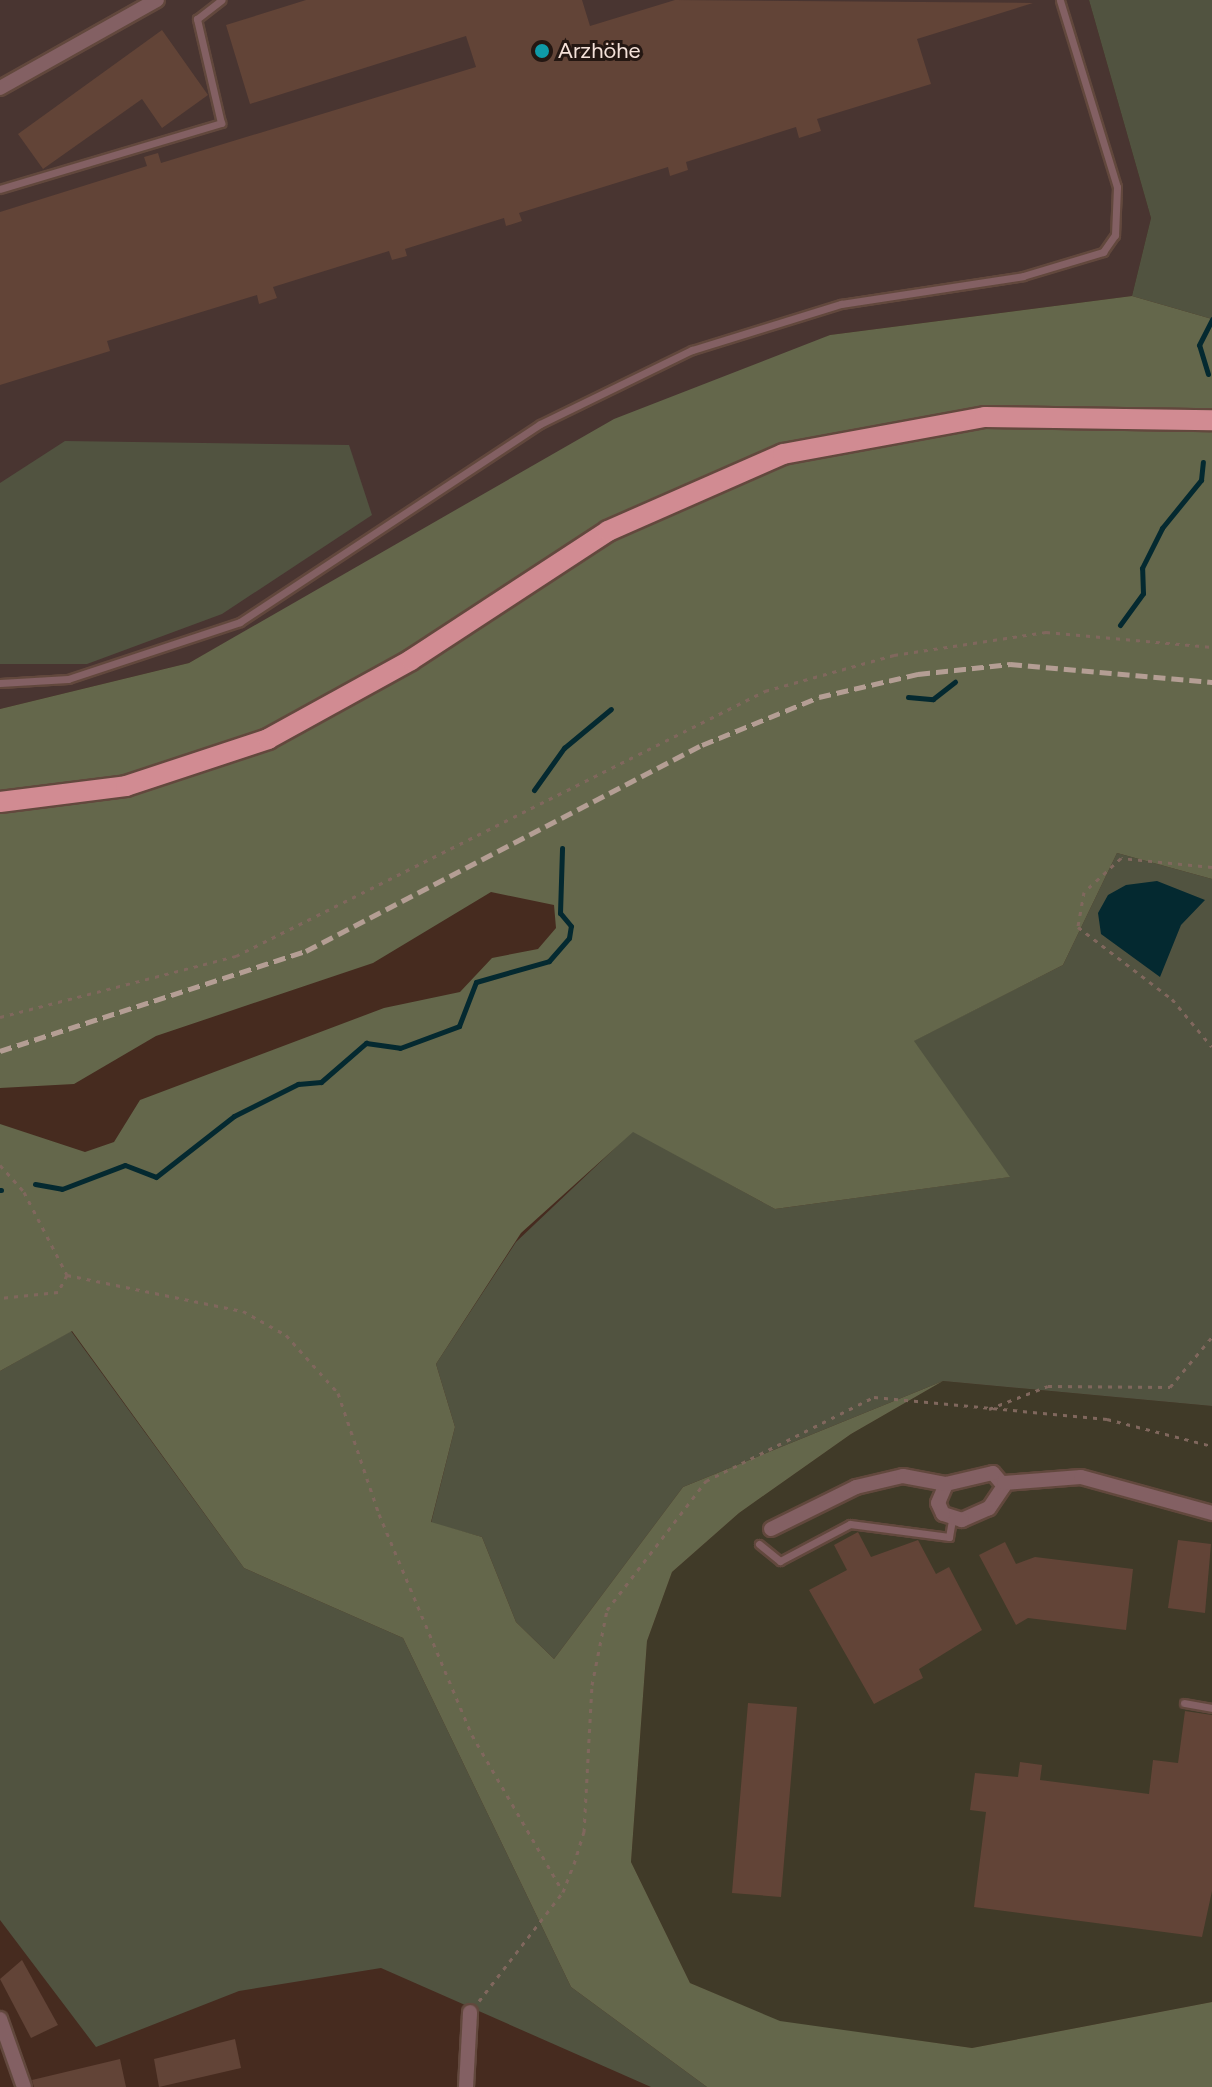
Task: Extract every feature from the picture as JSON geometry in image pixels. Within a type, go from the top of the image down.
[{"type":"main road","points":[[0,802],[126,786],[268,739],[411,660],[608,531],[783,454],[985,417],[1212,420]]},
{"type":"street","points":[[0,88],[157,0]]},
{"type":"street","points":[[771,1529],[856,1487],[903,1476],[946,1484],[993,1473],[1004,1483],[1081,1477],[1212,1513]]},
{"type":"street","points":[[946,1484],[938,1503],[952,1520],[983,1512],[1004,1483]]},
{"type":"street","points":[[466,2087],[470,2012]]},
{"type":"street","points":[[0,2019],[24,2087]]},
{"type":"lane","points":[[0,189],[221,123],[197,19],[221,0]]},
{"type":"lane","points":[[0,683],[68,679],[240,622],[540,424],[692,350],[841,304],[1023,276],[1103,252],[1115,235],[1117,187],[1060,0]]},
{"type":"lane","points":[[759,1544],[780,1561],[850,1524],[949,1537],[952,1520]]},
{"type":"lane","points":[[1184,1703],[1212,1708]]},
{"type":"path","points":[[0,1017],[236,956],[765,691],[894,655],[1046,632],[1212,647]]},
{"type":"path","points":[[1212,867],[1121,858],[1084,892],[1078,927],[1172,999],[1212,1047]]},
{"type":"path","points":[[0,1165],[24,1192],[67,1275]]},
{"type":"path","points":[[0,1298],[58,1292],[67,1275]]},
{"type":"path","points":[[67,1275],[243,1311],[286,1335],[338,1393],[379,1514],[472,1735],[563,1892]]},
{"type":"path","points":[[986,1411],[1032,1388],[1170,1387],[1212,1337]]},
{"type":"path","points":[[470,2012],[563,1892],[584,1832],[592,1685],[607,1610],[706,1481],[874,1397],[986,1411],[1107,1419],[1212,1446]]},
{"type":"shaded area","points":[[0,0],[1089,0],[1151,218],[1132,296],[830,335],[391,550],[189,663],[0,709]]},
{"type":"shaded area","points":[[943,1381],[1212,1406],[1212,2002],[972,2048],[780,2022],[690,1983],[631,1862],[647,1641],[672,1572],[739,1513],[851,1434]]},
{"type":"green space","points":[[1089,0],[1212,0],[1212,319],[1132,296],[1151,218]]},
{"type":"green space","points":[[1132,296],[1212,319],[1212,879],[1117,853],[1063,965],[914,1041],[1010,1177],[775,1209],[633,1132],[521,1233],[436,1364],[455,1427],[431,1522],[482,1537],[516,1622],[554,1659],[683,1487],[943,1381],[851,1434],[739,1513],[672,1572],[647,1641],[631,1862],[690,1983],[780,2021],[972,2048],[1212,2002],[1212,2087],[707,2087],[571,1987],[403,1638],[244,1568],[72,1331],[0,1371],[0,1124],[85,1152],[114,1142],[140,1100],[384,1008],[460,992],[492,958],[538,949],[556,928],[554,905],[491,892],[373,963],[156,1036],[74,1084],[0,1088],[0,709],[189,663],[614,419],[830,335]]},
{"type":"green space","points":[[65,441],[349,445],[372,515],[222,614],[87,664],[0,664],[0,483]]},
{"type":"green space","points":[[1117,853],[1212,879],[1212,1406],[943,1381],[683,1487],[554,1659],[516,1622],[482,1537],[431,1523],[455,1427],[436,1364],[516,1242],[633,1131],[775,1209],[1009,1177],[913,1041],[1063,965]]},
{"type":"green space","points":[[71,1331],[244,1568],[403,1638],[571,1987],[707,2087],[651,2087],[381,1968],[239,1991],[96,2047],[0,1920],[0,1371]]},
{"type":"water","points":[[1157,881],[1205,900],[1181,925],[1160,977],[1101,934],[1098,913],[1108,895],[1126,885]]},
{"type":"building","points":[[306,0],[582,0],[590,26],[675,0],[1033,3],[917,39],[931,84],[817,119],[821,131],[799,138],[796,127],[686,162],[688,170],[670,176],[668,167],[519,213],[522,221],[506,226],[504,218],[405,249],[407,256],[392,260],[389,251],[273,287],[277,298],[259,304],[257,295],[107,341],[110,351],[0,385],[0,212],[147,166],[144,157],[158,153],[161,163],[476,67],[466,36],[250,104],[226,25]]},
{"type":"building","points":[[162,30],[208,95],[162,128],[142,99],[43,169],[18,134]]},
{"type":"building","points":[[858,1532],[871,1557],[918,1540],[936,1574],[949,1567],[982,1630],[919,1669],[923,1678],[874,1704],[809,1590],[847,1570],[834,1545]]},
{"type":"building","points":[[1178,1540],[1211,1544],[1205,1613],[1168,1608]]},
{"type":"building","points":[[1005,1542],[1016,1564],[1035,1557],[1133,1569],[1126,1630],[1028,1618],[1016,1625],[979,1555]]},
{"type":"building","points":[[748,1703],[797,1707],[781,1897],[732,1893]]},
{"type":"building","points":[[1185,1711],[1212,1715],[1212,1891],[1202,1937],[974,1907],[986,1812],[970,1810],[975,1773],[1018,1777],[1020,1762],[1042,1765],[1040,1780],[1149,1794],[1153,1760],[1178,1763]]},
{"type":"building","points":[[22,1960],[58,2025],[31,2038],[0,1979]]},
{"type":"building","points":[[235,2039],[241,2068],[159,2087],[154,2059]]},
{"type":"building","points":[[120,2059],[126,2087],[34,2087],[32,2080]]},
{"type":"waterway","points":[[1208,374],[1199,345],[1212,319]]},
{"type":"waterway","points":[[1120,625],[1143,593],[1142,568],[1162,528],[1201,480],[1203,462]]},
{"type":"waterway","points":[[908,697],[933,699],[955,682]]},
{"type":"waterway","points":[[534,790],[564,748],[611,709]]},
{"type":"waterway","points":[[35,1184],[62,1189],[125,1165],[156,1177],[234,1116],[298,1084],[321,1082],[366,1043],[400,1048],[459,1026],[476,982],[549,961],[569,938],[571,926],[560,913],[562,848]]},
{"type":"railway","points":[[0,1051],[306,951],[702,745],[819,697],[918,674],[1010,664],[1212,682]]},
{"type":"place","name":"Arzhöhe","points":[[542,51]]}]
